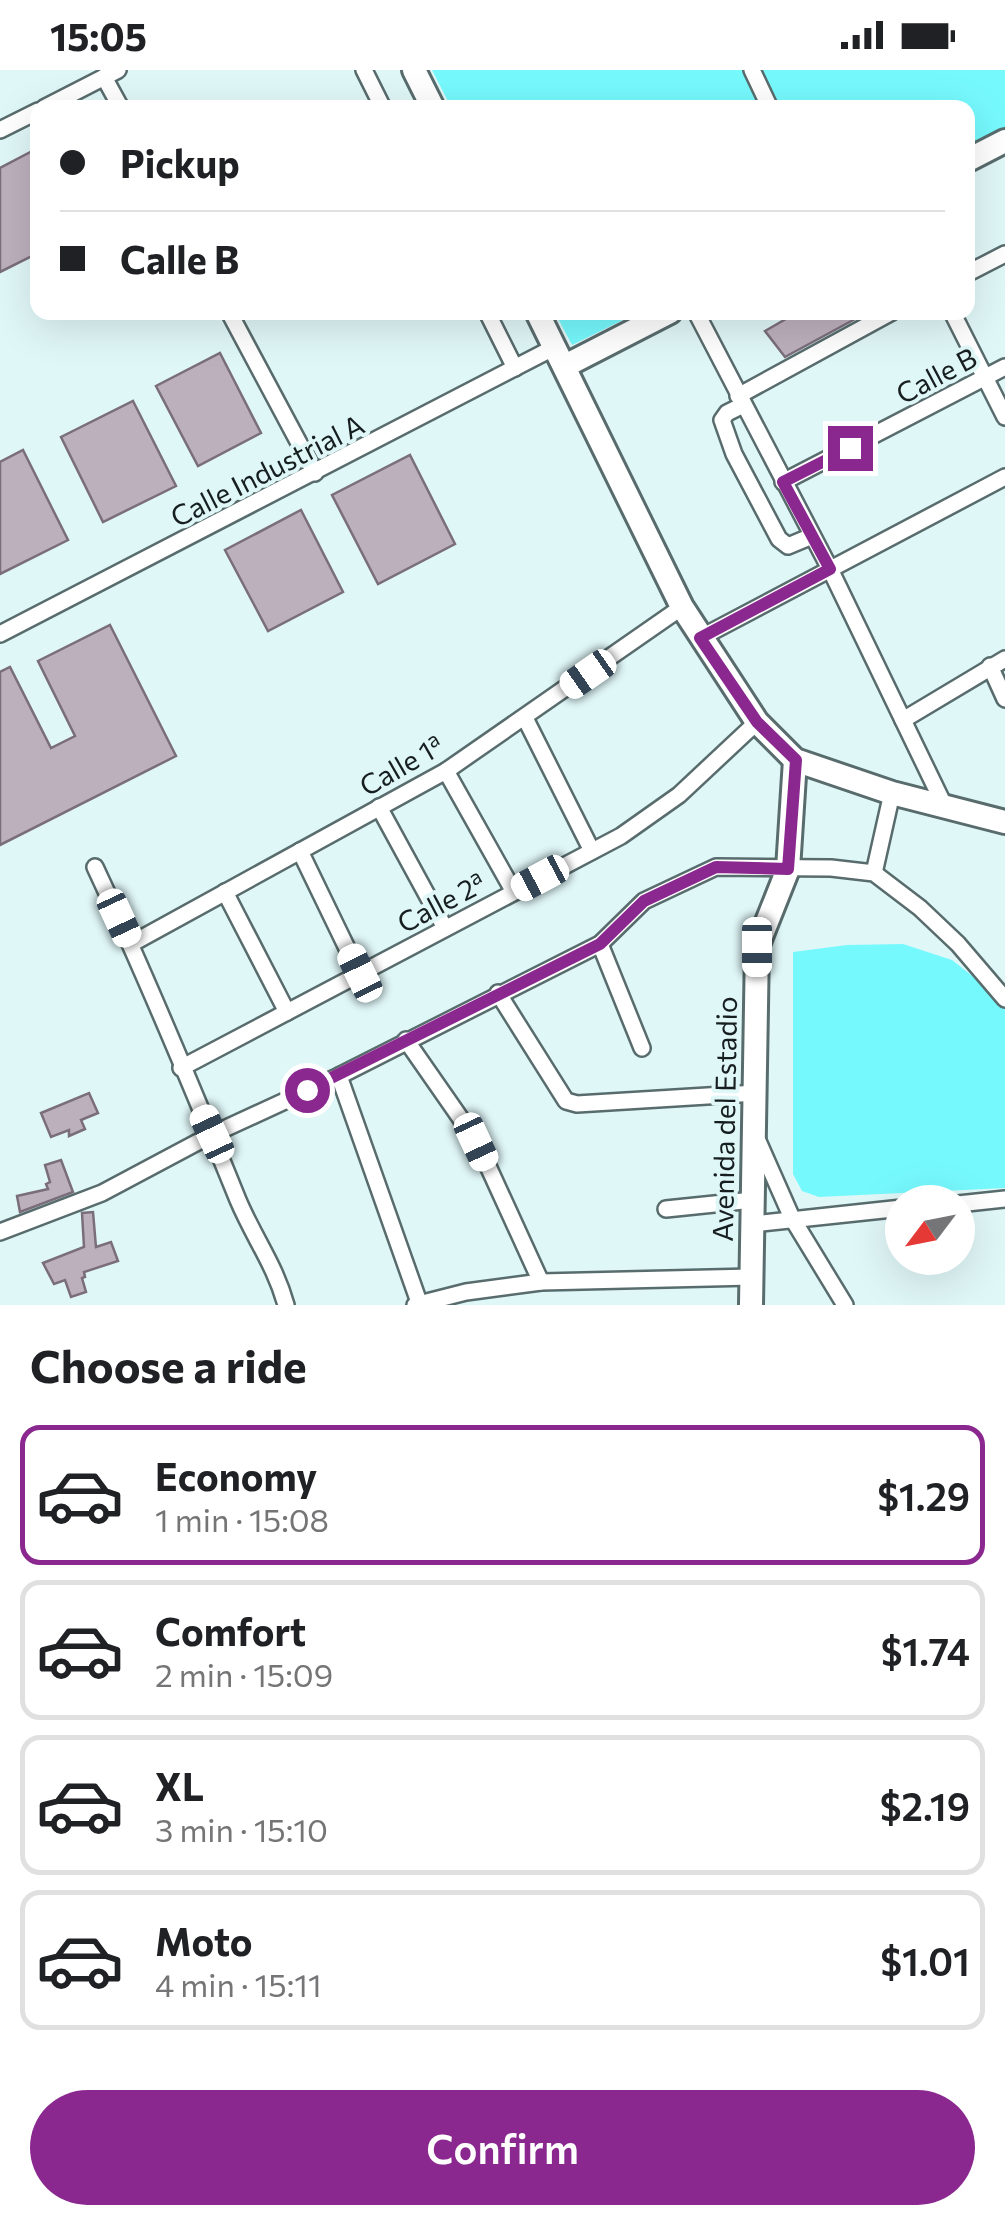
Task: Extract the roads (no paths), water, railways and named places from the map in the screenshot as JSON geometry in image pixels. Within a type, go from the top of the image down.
[{"type":"main road","points":[[414,70],[429,100]]},
{"type":"main road","points":[[975,156],[1005,141]]},
{"type":"main road","points":[[542,320],[682,608],[757,722],[796,760],[892,793],[1005,822]]},
{"type":"main road","points":[[560,357],[650,320]]},
{"type":"main road","name":"Avenida del Estadio","points":[[751,1305],[757,947],[788,869],[796,760]]},
{"type":"street","points":[[364,70],[379,100]]},
{"type":"street","points":[[752,70],[766,100]]},
{"type":"street","points":[[58,100],[111,73],[119,100]]},
{"type":"street","points":[[0,130],[30,115]]},
{"type":"street","points":[[975,269],[1005,254]]},
{"type":"street","points":[[234,320],[315,474]]},
{"type":"street","points":[[491,320],[515,368]]},
{"type":"street","points":[[700,320],[830,569],[945,807]]},
{"type":"street","points":[[812,536],[788,546],[780,538],[734,454],[722,420],[741,400],[878,320]]},
{"type":"street","points":[[956,320],[1005,417]]},
{"type":"street","name":"Calle Industrial A","points":[[0,634],[515,368],[560,357]]},
{"type":"street","name":"Calle B","points":[[783,482],[1005,367]]},
{"type":"street","points":[[700,638],[1005,476]]},
{"type":"street","name":"Calle 1ª","points":[[131,944],[446,771],[682,608]]},
{"type":"street","points":[[903,720],[998,662],[1005,699]]},
{"type":"street","points":[[525,718],[592,851]]},
{"type":"street","name":"Calle 2ª","points":[[181,1068],[621,836],[679,795],[757,722]]},
{"type":"street","points":[[446,771],[514,892]]},
{"type":"street","points":[[874,873],[892,793]]},
{"type":"street","points":[[379,807],[445,928]]},
{"type":"street","points":[[300,851],[360,973]]},
{"type":"street","points":[[0,1232],[102,1193],[212,1134],[339,1076],[600,944],[644,901],[716,867],[832,868],[874,873],[958,944],[1005,998]]},
{"type":"street","points":[[95,868],[131,944],[250,1230],[278,1275],[286,1305]]},
{"type":"street","points":[[225,892],[287,1012]]},
{"type":"street","points":[[600,944],[642,1048]]},
{"type":"street","points":[[498,994],[566,1101],[577,1104],[756,1093]]},
{"type":"street","points":[[406,1040],[476,1142],[541,1282]]},
{"type":"street","points":[[339,1076],[418,1305],[466,1292],[541,1282],[752,1276]]},
{"type":"street","points":[[756,1136],[792,1218],[845,1305]]},
{"type":"street","points":[[975,1203],[1005,1200]]},
{"type":"street","points":[[666,1209],[752,1212],[792,1218],[885,1210]]}]
